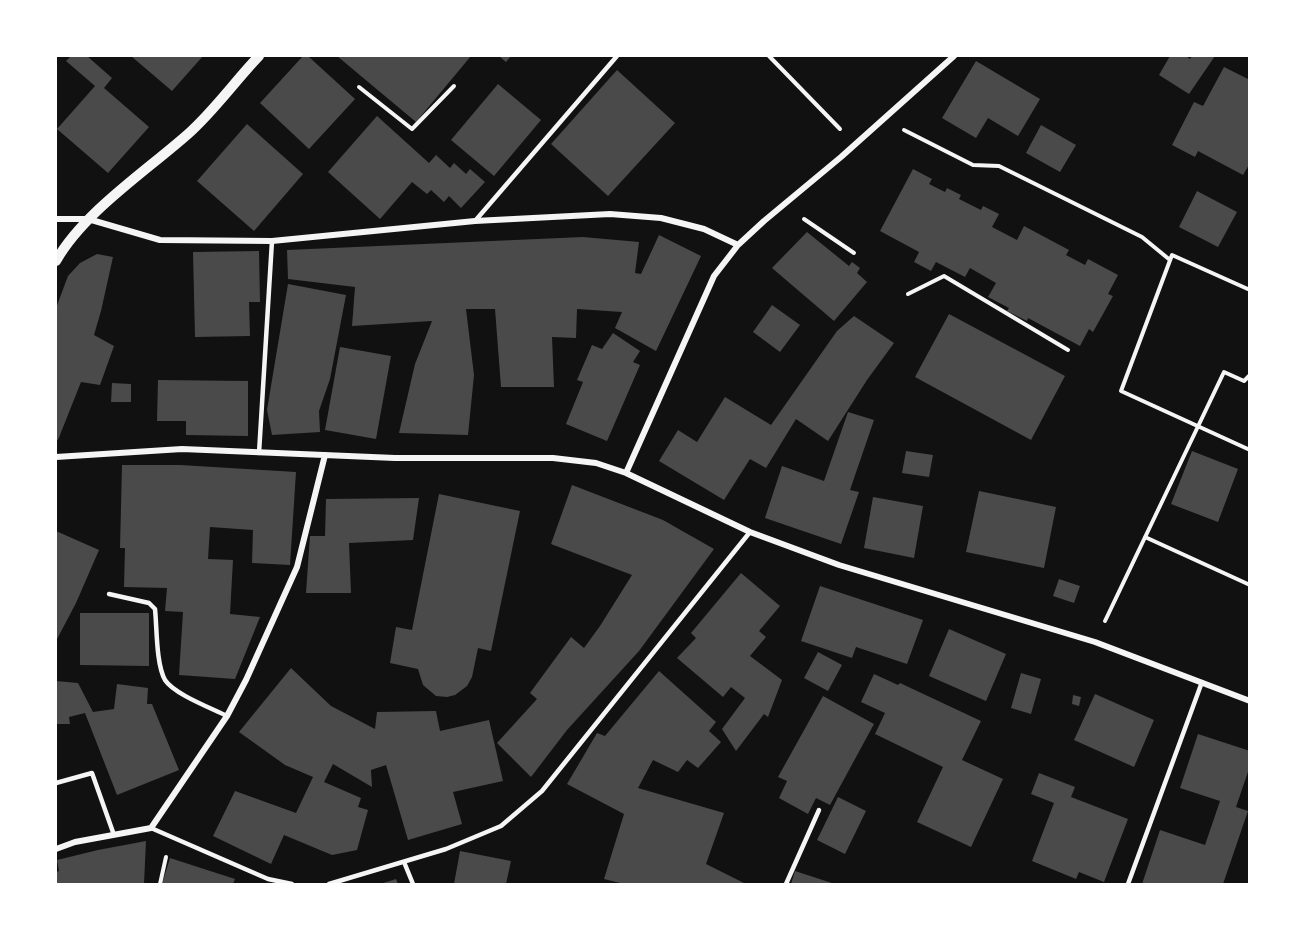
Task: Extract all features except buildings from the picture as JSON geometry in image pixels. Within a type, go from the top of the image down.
[{"type":"street","points":[[56,261],[88,219],[190,132],[259,56]]},
{"type":"street","points":[[626,472],[714,276],[738,245],[954,56]]},
{"type":"street","points":[[56,219],[88,219],[160,240],[272,241],[474,221],[610,214],[661,218],[704,229],[738,245]]},
{"type":"street","points":[[56,457],[182,449],[395,458],[553,458],[596,463],[626,472],[750,532],[839,565],[1095,642],[1250,701]]},
{"type":"street","points":[[56,849],[75,842],[151,828],[227,716],[297,567],[326,454]]},
{"type":"lane","points":[[474,221],[617,56]]},
{"type":"lane","points":[[259,453],[272,241]]},
{"type":"lane","points":[[328,885],[446,849],[501,826],[542,791],[750,532]]},
{"type":"lane","points":[[109,594],[149,603],[155,609],[161,666],[165,680],[174,689],[227,716]]},
{"type":"lane","points":[[1128,885],[1202,682]]},
{"type":"lane","points":[[56,783],[92,773],[114,835]]},
{"type":"lane","points":[[786,885],[819,810]]},
{"type":"lane","points":[[151,828],[268,879],[292,885]]},
{"type":"lane","points":[[404,862],[412,885]]},
{"type":"path","points":[[769,56],[840,129],[841,157]]},
{"type":"path","points":[[359,87],[412,129],[454,86]]},
{"type":"path","points":[[883,119],[973,165],[999,166],[1142,237],[1170,260]]},
{"type":"path","points":[[783,205],[854,253]]},
{"type":"path","points":[[1250,290],[1172,255],[1121,391],[1250,450]]},
{"type":"path","points":[[908,294],[944,276],[1068,350]]},
{"type":"path","points":[[1095,642],[1224,372],[1250,383]]},
{"type":"path","points":[[1244,381],[1250,375]]},
{"type":"path","points":[[1145,537],[1250,585]]}]
